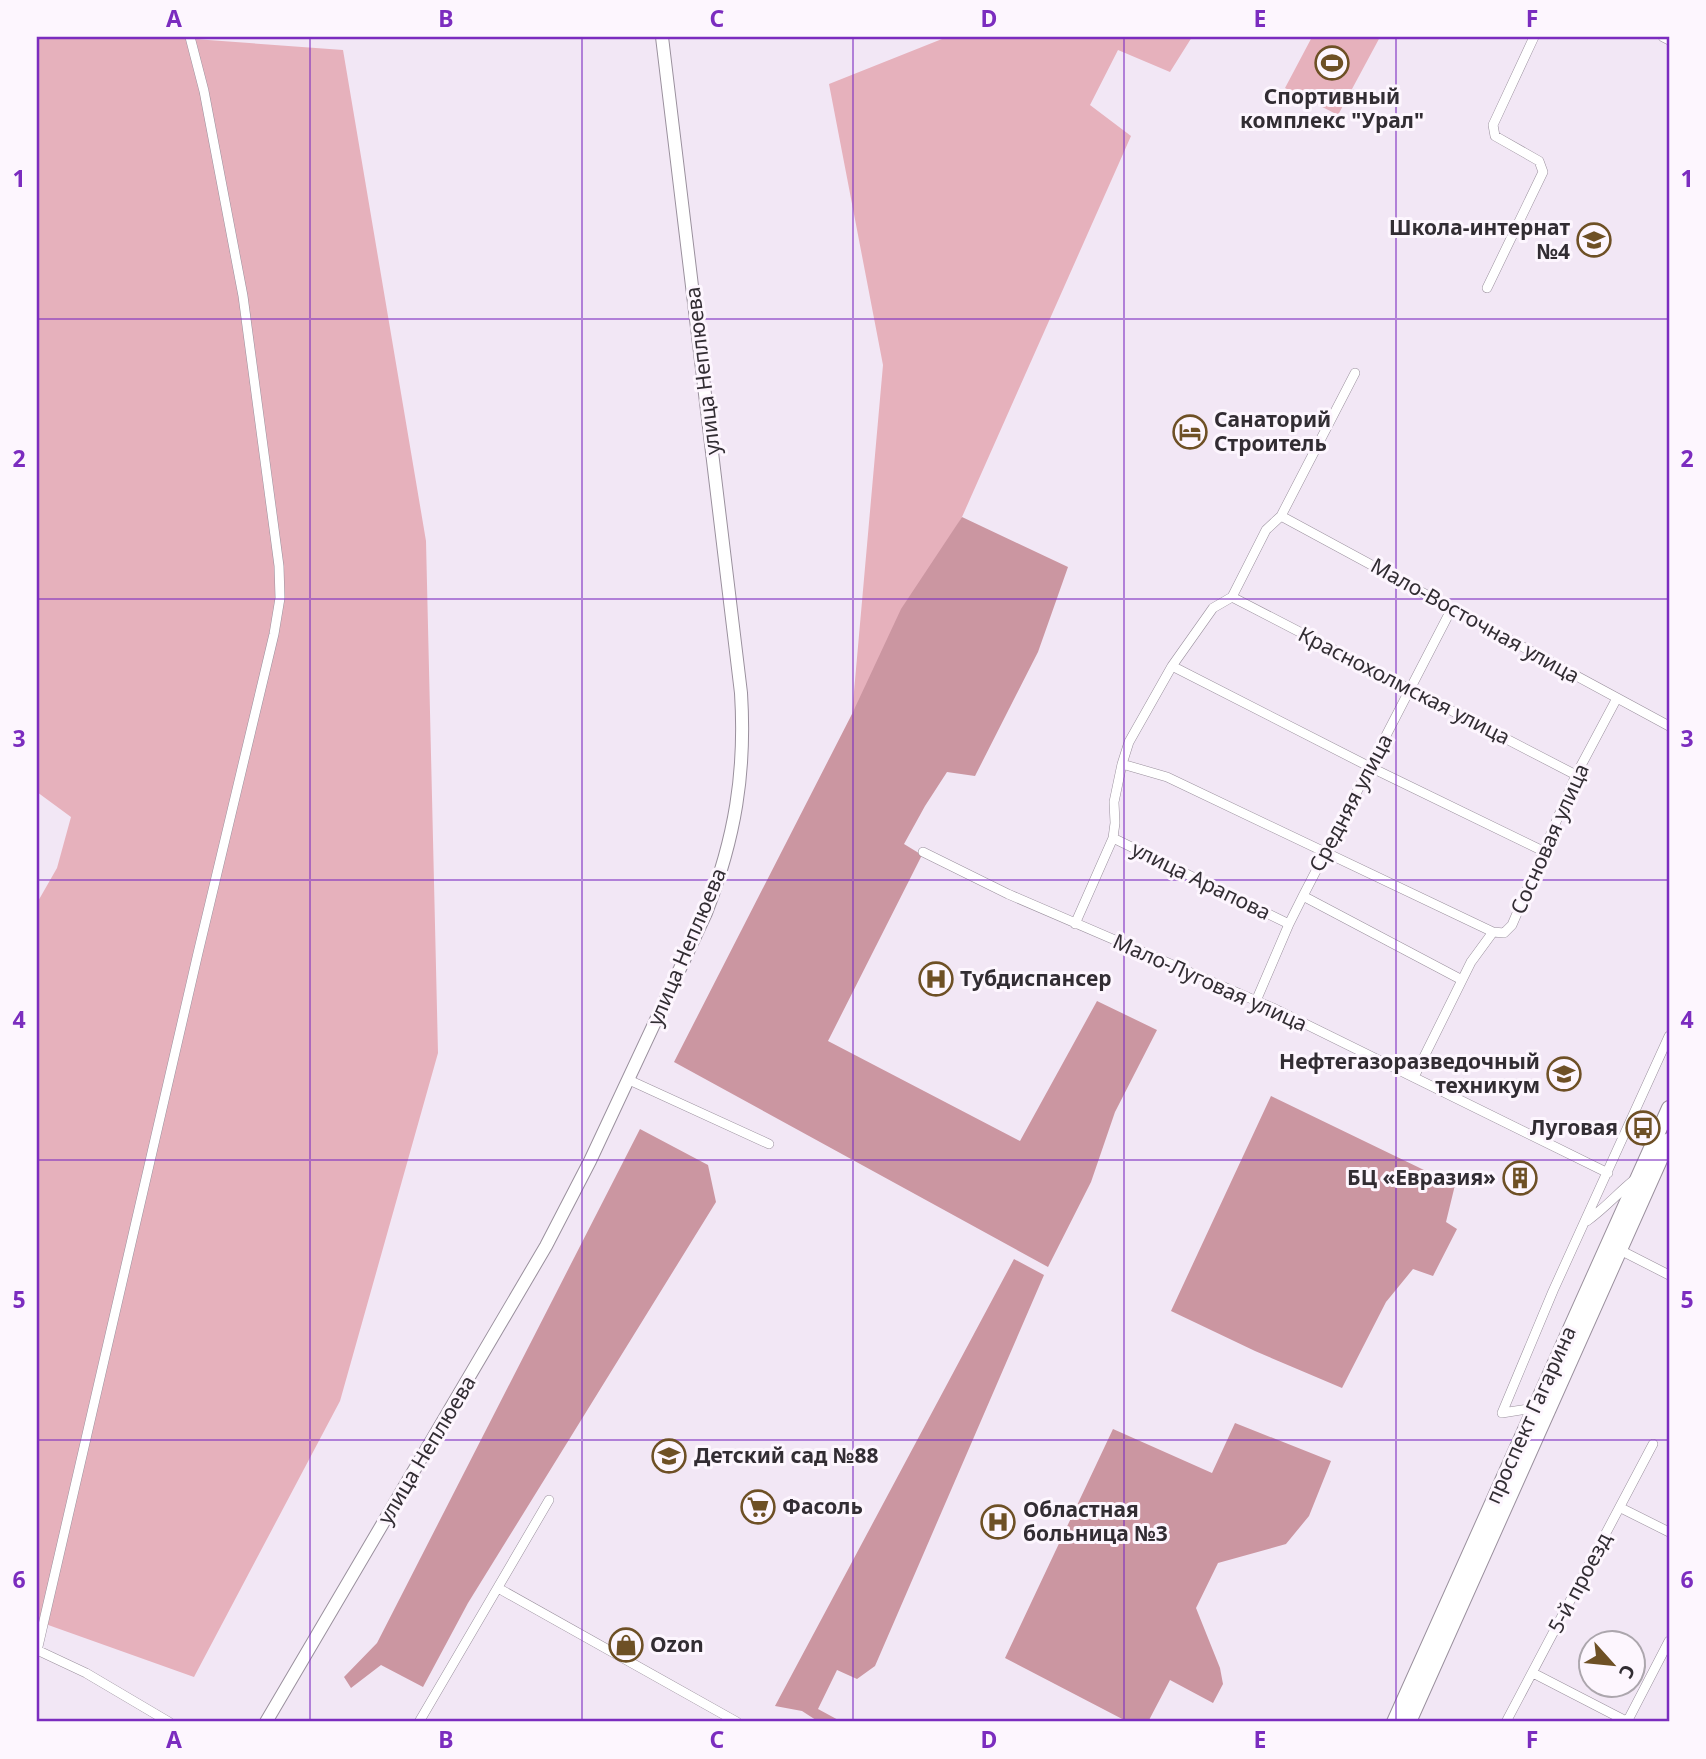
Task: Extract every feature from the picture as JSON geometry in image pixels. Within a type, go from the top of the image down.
[{"type":"main road","name":"улица Неплюева","points":[[266,1722],[546,1246],[629,1080],[706,913],[729,843],[743,749],[741,693],[662,37]]},
{"type":"main road","name":"проспект Гагарина","points":[[1394,1722],[1669,1108]]},
{"type":"main road","name":"проспект Гагарина","points":[[1409,1722],[1669,1140]]},
{"type":"street","points":[[169,1722],[86,1673],[37,1651],[268,660],[280,598],[279,566],[243,296],[204,91],[190,37]]},
{"type":"street","points":[[1487,288],[1543,172],[1539,161],[1495,136],[1493,125],[1534,37]]},
{"type":"street","points":[[1663,37],[1669,40]]},
{"type":"street","points":[[1075,924],[1113,838],[1114,805],[1129,742],[1172,666],[1213,608],[1232,597],[1266,530],[1281,516],[1355,373]]},
{"type":"street","name":"Мало-Восточная улица","points":[[1281,516],[1669,726]]},
{"type":"street","name":"Краснохолмская улица","points":[[1232,597],[1576,775]]},
{"type":"street","name":"Средняя улица","points":[[1256,1001],[1289,924],[1324,853],[1452,608]]},
{"type":"street","points":[[1172,666],[1370,767],[1543,850]]},
{"type":"street","name":"Сосновая улица","points":[[1414,1077],[1471,962],[1493,932],[1504,933],[1512,925],[1576,775],[1617,698]]},
{"type":"street","points":[[1122,764],[1167,777],[1493,932]]},
{"type":"street","name":"улица Арапова","points":[[1113,838],[1289,924]]},
{"type":"street","name":"Мало-Луговая улица","points":[[923,852],[1075,924],[1256,1001],[1608,1173]]},
{"type":"street","name":"улица Арапова","points":[[1303,896],[1462,980]]},
{"type":"street","points":[[1534,1408],[1502,1413],[1669,1036]]},
{"type":"street","points":[[629,1080],[769,1144]]},
{"type":"street","points":[[1586,1222],[1638,1177]]},
{"type":"street","points":[[1620,1250],[1669,1275]]},
{"type":"street","name":"5-й проезд","points":[[1506,1722],[1653,1444]]},
{"type":"street","points":[[419,1722],[549,1500]]},
{"type":"street","points":[[1621,1508],[1669,1532]]},
{"type":"street","points":[[498,1588],[737,1722]]},
{"type":"street","points":[[1532,1673],[1627,1722],[1669,1641]]},
{"type":"shaded area","points":[[37,37],[167,37],[343,50],[426,541],[438,1053],[340,1401],[194,1677],[37,1621],[37,903],[57,868],[71,817],[37,792]]},
{"type":"shaded area","points":[[947,37],[1192,37],[1170,72],[1118,50],[1090,105],[1131,136],[962,517],[852,714],[883,365],[829,84]]},
{"type":"shaded area","name":"Спортивный комплекс \"Урал\"","points":[[1312,37],[1380,37],[1338,115],[1285,88]]},
{"type":"shaded area","points":[[962,517],[1068,567],[1038,652],[975,776],[947,772],[904,844],[922,855],[828,1041],[1020,1141],[1097,1001],[1157,1030],[1115,1112],[1091,1182],[1048,1267],[674,1062],[852,714],[901,609]]},
{"type":"shaded area","points":[[1271,1096],[1455,1185],[1446,1222],[1457,1229],[1433,1276],[1413,1269],[1386,1302],[1342,1388],[1171,1311]]},
{"type":"shaded area","points":[[640,1129],[708,1165],[716,1202],[468,1603],[423,1687],[381,1665],[351,1688],[344,1677],[377,1643]]},
{"type":"shaded area","points":[[1014,1259],[1044,1275],[875,1666],[857,1679],[837,1670],[818,1709],[842,1722],[819,1722],[802,1711],[775,1706]]},
{"type":"shaded area","points":[[1235,1423],[1331,1461],[1309,1516],[1286,1544],[1218,1563],[1196,1608],[1220,1668],[1223,1684],[1213,1703],[1170,1680],[1148,1722],[1128,1722],[1005,1658],[1113,1429],[1212,1473]]},
{"type":"place","name":"Спортивный комплекс \"Урал\"","points":[[1332,63]]},
{"type":"place","name":"Школа-интернат №4","points":[[1594,240]]},
{"type":"place","name":"Санаторий Строитель","points":[[1190,432]]},
{"type":"place","name":"Тубдиспансер","points":[[936,979]]},
{"type":"place","name":"Нефтегазоразведочный техникум","points":[[1564,1074]]},
{"type":"place","name":"Луговая","points":[[1643,1128]]},
{"type":"place","name":"БЦ «Евразия»","points":[[1520,1178]]},
{"type":"place","name":"Детский сад №88","points":[[669,1456]]},
{"type":"place","name":"Фасоль","points":[[758,1507]]},
{"type":"place","name":"Областная больница №3","points":[[998,1522]]},
{"type":"place","name":"Ozon","points":[[626,1645]]}]
